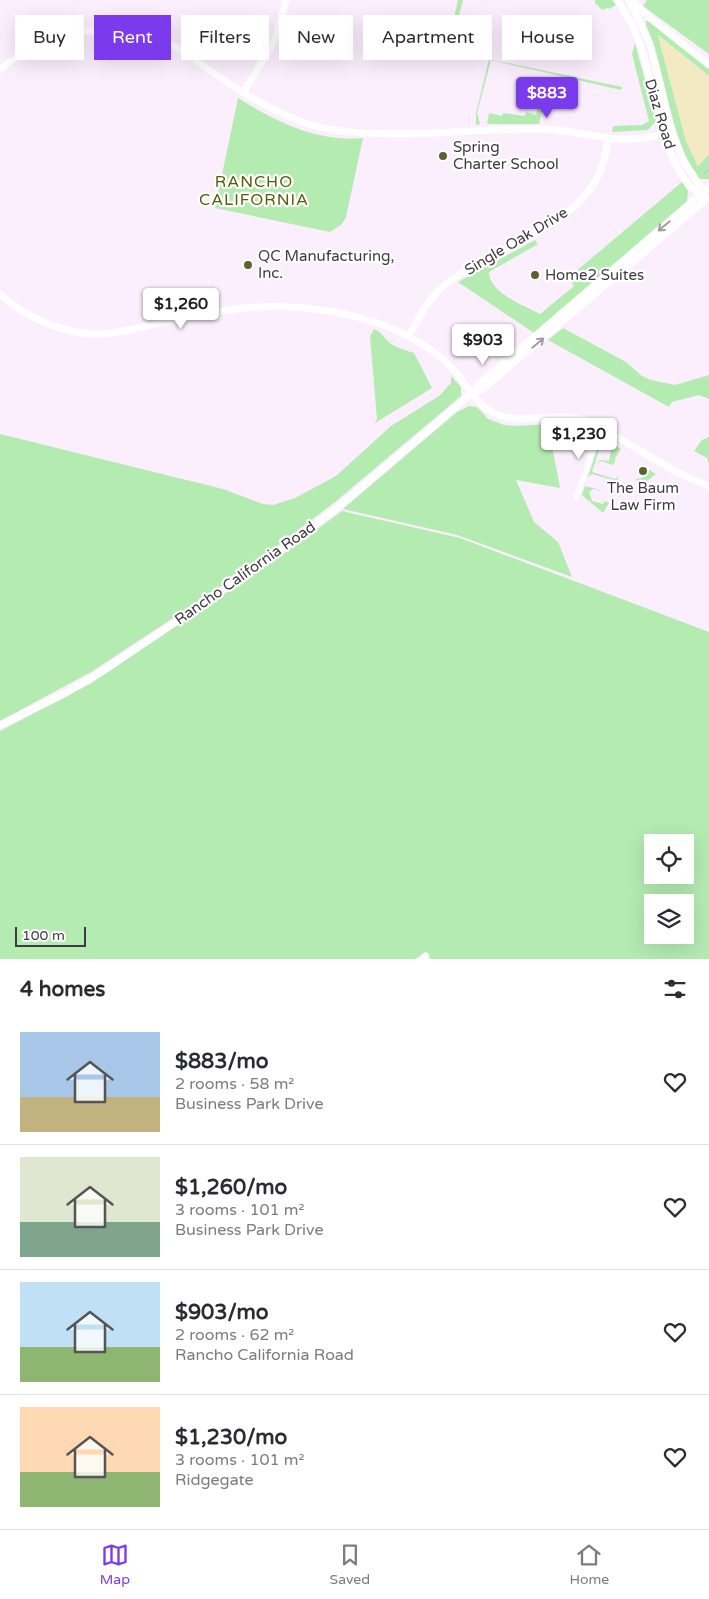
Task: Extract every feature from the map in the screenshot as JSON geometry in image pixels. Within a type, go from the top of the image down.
[{"type":"street","points":[[243,93],[276,38],[286,0]]},
{"type":"street","name":"Diaz Road","points":[[617,0],[631,22],[640,45],[664,135],[678,166],[694,191],[706,198]]},
{"type":"street","points":[[631,0],[651,19],[709,65]]},
{"type":"street","name":"Diaz Road","points":[[631,0],[650,44],[672,133],[683,160],[706,198]]},
{"type":"street","points":[[0,69],[28,49],[50,39],[78,32],[110,30],[143,35],[174,46],[243,93],[303,122],[340,131],[398,132],[546,129],[608,138],[643,138],[664,135]]},
{"type":"street","name":"Single Oak Drive","points":[[409,336],[426,305],[446,285],[472,267],[546,227],[586,195],[597,179],[604,161],[608,138]]},
{"type":"street","name":"Rancho California Road","points":[[0,726],[62,695],[103,671],[260,565],[336,509],[472,393],[490,384],[706,198],[709,187]]},
{"type":"street","points":[[0,294],[22,310],[43,321],[86,333],[108,334],[130,331],[187,317],[255,307],[292,307],[328,312],[374,322],[409,336],[446,362],[486,408],[504,417],[566,417],[587,420],[690,478],[709,486]]},
{"type":"street","points":[[576,498],[601,428]]},
{"type":"green space","points":[[458,0],[463,0],[459,15],[455,15]]},
{"type":"green space","points":[[595,0],[613,0],[616,5],[602,10],[595,3]]},
{"type":"green space","points":[[647,0],[709,0],[709,54],[643,6]]},
{"type":"green space","points":[[648,20],[709,68],[709,76],[658,35],[686,141],[698,166],[709,154],[709,179],[699,179],[688,161],[680,142],[659,64],[646,25]]},
{"type":"green space","points":[[635,43],[656,121],[648,130],[612,132],[613,126],[642,125],[649,121],[632,54]]},
{"type":"green space","points":[[489,60],[491,60],[477,113],[480,124],[476,125],[476,113]]},
{"type":"green space","points":[[491,60],[622,87],[621,90]]},
{"type":"green space","points":[[542,90],[547,91],[539,124],[487,124],[489,113],[502,116],[503,113],[525,116],[526,112],[536,115]]},
{"type":"green space","points":[[238,98],[282,122],[313,133],[329,137],[363,138],[346,217],[342,224],[330,232],[215,208]]},
{"type":"green space","points":[[682,182],[688,191],[687,202],[534,333],[458,282],[535,240],[538,244],[489,272],[495,286],[508,298],[540,314],[574,286],[568,278]]},
{"type":"green space","points":[[563,328],[626,362],[642,376],[651,380],[675,385],[709,375],[709,399],[699,395],[672,402],[669,407],[548,340]]},
{"type":"green space","points":[[374,329],[392,345],[414,353],[432,388],[375,423],[377,419],[370,336]]},
{"type":"green space","points":[[451,376],[461,387],[461,396],[335,502],[249,568],[91,672],[0,721],[0,434],[223,489],[263,504],[273,505],[295,498],[336,476],[391,426],[439,396],[451,383]]},
{"type":"green space","points":[[469,406],[477,407],[488,419],[504,425],[548,424],[560,488],[516,480],[534,522],[558,542],[572,577],[457,535],[343,509],[457,412]]},
{"type":"green space","points":[[709,437],[709,465],[707,458],[694,451],[702,440]]},
{"type":"green space","points":[[599,443],[601,444],[592,472],[615,479],[619,476],[615,484],[613,480],[592,474],[588,477]]},
{"type":"green space","points":[[612,444],[621,449],[615,458],[615,462],[612,465],[602,461],[596,464],[601,460],[609,461]]},
{"type":"green space","points":[[648,469],[656,474],[641,486],[636,479],[642,478]]},
{"type":"green space","points":[[585,486],[604,491],[593,489],[589,492],[592,501],[603,504],[605,501],[609,503],[603,513],[582,495]]},
{"type":"green space","points":[[342,511],[460,538],[709,632],[709,959],[430,959],[428,953],[425,952],[415,959],[0,959],[0,731],[90,684],[289,550]]},
{"type":"sand","points":[[658,35],[709,76],[709,154],[698,166],[686,141]]},
{"type":"waterway","points":[[704,174],[709,169]]},
{"type":"place","name":"Spring Charter School","points":[[443,156]]},
{"type":"place","name":"QC Manufacturing, Inc.","points":[[248,265]]},
{"type":"place","name":"Home2 Suites","points":[[535,275]]},
{"type":"place","name":"The Baum Law Firm","points":[[643,471]]},
{"type":"district","name":"RANCHO CALIFORNIA","points":[[254,190]]}]
